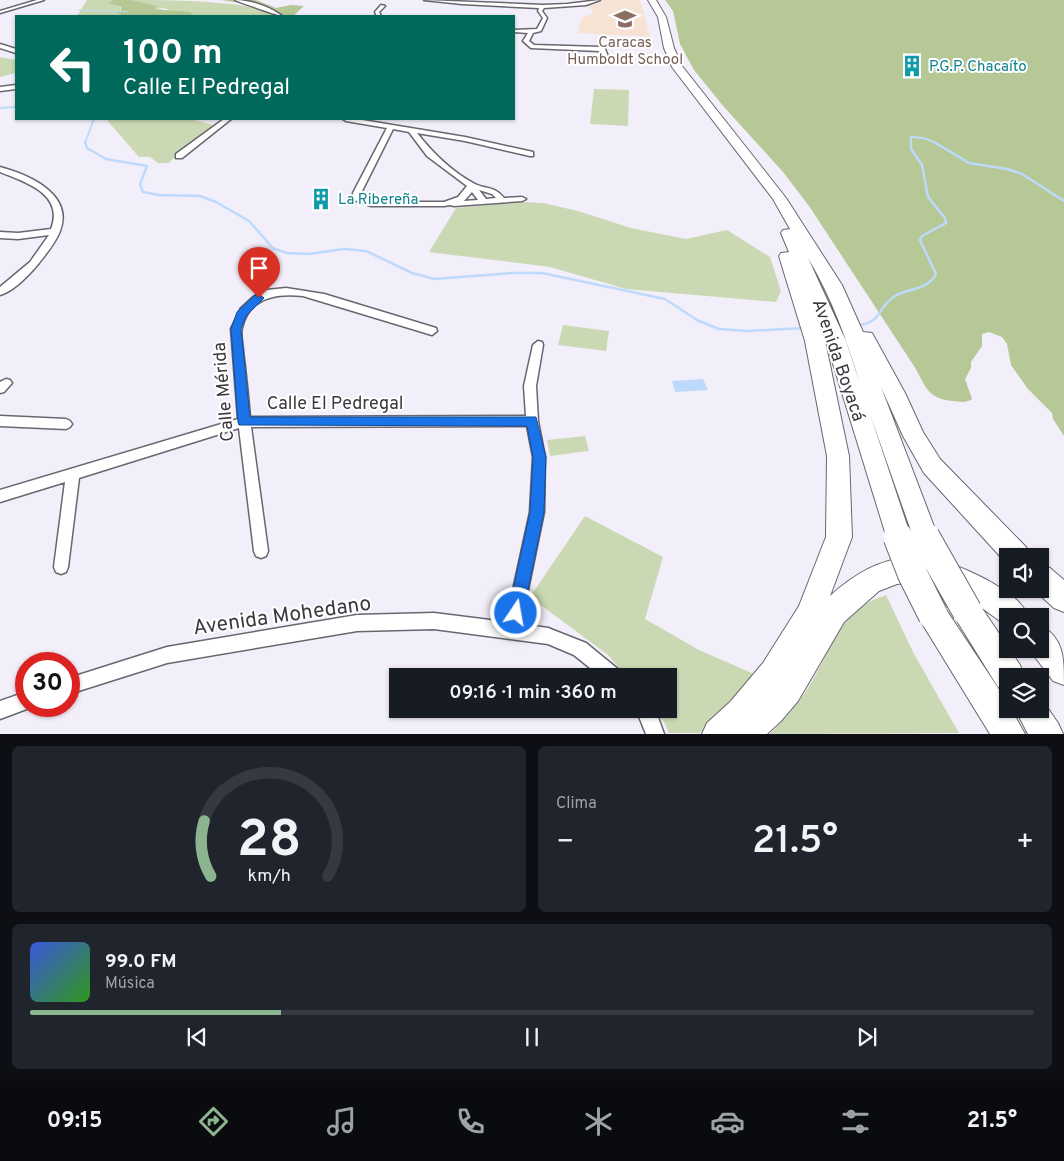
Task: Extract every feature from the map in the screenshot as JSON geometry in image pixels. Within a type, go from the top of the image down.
[{"type":"highway","name":"Avenida Boyacá","points":[[645,0],[653,16],[660,49],[667,65],[682,89],[770,203],[793,241],[822,307],[872,390],[925,537],[967,612],[1004,668]]},
{"type":"highway","name":"Avenida Boyacá","points":[[652,0],[662,17],[668,48],[677,67],[779,198],[846,307],[844,342],[898,537],[912,573],[933,615],[1010,734]]},
{"type":"highway","points":[[793,241],[788,248],[787,255],[803,305],[889,382],[914,436],[932,466],[1009,548]]},
{"type":"highway","points":[[718,734],[741,713],[774,674],[809,615],[839,537],[838,456],[844,342]]},
{"type":"highway","points":[[738,734],[759,720],[783,696],[804,664],[824,624],[837,608],[867,583],[880,576],[901,571],[939,573],[982,593],[1003,608]]},
{"type":"highway","points":[[1049,585],[1064,598]]},
{"type":"highway","points":[[1049,651],[1064,670]]},
{"type":"highway","points":[[1037,718],[1047,734]]},
{"type":"street","points":[[0,12],[42,0]]},
{"type":"street","points":[[237,0],[268,9],[278,15]]},
{"type":"street","points":[[426,0],[542,6],[587,4],[598,0]]},
{"type":"street","points":[[378,15],[376,12],[383,6]]},
{"type":"street","points":[[515,31],[531,32],[539,30],[545,18],[540,11],[542,6]]},
{"type":"street","points":[[531,32],[526,41],[533,47],[600,49],[603,50],[606,59]]},
{"type":"street","points":[[0,46],[15,51]]},
{"type":"street","points":[[0,89],[15,87]]},
{"type":"street","points":[[180,156],[227,120]]},
{"type":"street","points":[[352,120],[475,140],[530,154]]},
{"type":"street","points":[[391,126],[357,193],[357,198],[371,204],[444,204],[522,199]]},
{"type":"street","points":[[411,130],[430,154],[471,185],[484,202]]},
{"type":"street","points":[[0,169],[44,190],[54,199],[57,210],[56,231],[39,258],[0,292]]},
{"type":"street","points":[[444,204],[461,199],[468,192],[471,185]]},
{"type":"street","points":[[471,185],[495,192],[502,200]]},
{"type":"street","points":[[0,235],[18,236],[56,231]]},
{"type":"street","name":"Calle Mérida","points":[[261,551],[244,422],[236,329],[241,314],[259,298],[277,292],[298,291],[432,331]]},
{"type":"street","points":[[512,630],[537,512],[539,457],[532,421],[530,386],[538,345]]},
{"type":"street","name":"Calle El Pedregal","points":[[0,496],[244,422],[532,421]]},
{"type":"street","points":[[0,422],[66,424]]},
{"type":"street","points":[[61,567],[73,474]]},
{"type":"street","name":"Avenida Mohedano","points":[[80,683],[167,655],[357,623],[434,621],[548,636],[580,650],[603,668]]},
{"type":"street","points":[[0,710],[15,705]]},
{"type":"street","points":[[650,718],[655,734]]},
{"type":"shaded area","name":"Caracas Humboldt School","points":[[600,0],[639,0],[650,37],[578,33],[580,22],[584,16],[592,14],[593,11],[586,5],[599,4]]},
{"type":"green space","points":[[87,0],[113,0],[110,2],[121,8],[120,10],[122,11],[118,14],[121,15],[78,15]]},
{"type":"green space","points":[[113,0],[131,0],[157,6],[155,9],[190,12],[192,15],[121,15],[117,13],[121,11],[121,7],[109,3]]},
{"type":"green space","points":[[131,0],[230,4],[277,15],[188,15],[163,8],[154,9]]},
{"type":"green space","points":[[221,0],[256,0],[276,8],[291,5],[304,6],[294,15],[277,15],[247,4]]},
{"type":"green space","points":[[665,0],[1064,0],[1064,436],[1053,419],[1052,413],[1028,389],[1011,365],[1007,344],[1002,337],[989,332],[982,334],[982,346],[971,362],[971,368],[965,379],[972,399],[963,402],[944,400],[928,390],[809,206],[783,172],[724,107],[694,70],[680,44],[673,11]]},
{"type":"green space","points":[[0,57],[15,60],[15,73],[0,77]]},
{"type":"green space","points":[[594,89],[629,90],[628,126],[590,124]]},
{"type":"green space","points":[[107,120],[195,120],[213,125],[169,163],[158,163],[150,157],[139,157]]},
{"type":"green space","points":[[524,202],[543,203],[578,211],[631,228],[686,239],[727,230],[770,257],[781,291],[776,302],[626,289],[550,267],[429,252],[456,208]]},
{"type":"green space","points":[[563,325],[609,331],[606,351],[558,345]]},
{"type":"green space","points":[[585,436],[589,451],[550,456],[547,440]]},
{"type":"green space","points":[[585,516],[663,557],[645,619],[699,650],[754,674],[708,727],[699,733],[669,733],[661,718],[677,718],[677,668],[619,668],[608,655],[530,597]]},
{"type":"green space","points":[[886,595],[914,654],[959,733],[770,734],[802,697],[832,643],[848,619],[870,601]]},
{"type":"water","points":[[703,379],[708,390],[675,392],[672,381]]},
{"type":"waterway","points":[[78,10],[128,12]]},
{"type":"waterway","points":[[0,108],[15,107]]},
{"type":"waterway","points":[[85,143],[94,120]]},
{"type":"waterway","points":[[856,326],[876,318],[885,305],[895,296],[923,286],[933,279],[936,274],[920,240],[922,236],[946,223],[945,218],[928,197],[922,165],[911,149],[911,137],[924,138],[935,143]]},
{"type":"waterway","points":[[85,143],[87,148],[106,159],[147,166],[140,184],[143,192],[159,195],[200,196],[216,202],[249,221],[273,248],[287,253],[308,254],[344,249],[366,251],[412,273],[434,279],[512,273],[542,273],[665,299],[697,320],[719,329],[747,331],[805,328]]},
{"type":"waterway","points":[[935,143],[969,163],[1007,169],[1022,174],[1064,201]]},
{"type":"place","name":"Caracas Humboldt School","points":[[625,19]]},
{"type":"place","name":"P.G.P. Chacaíto","points":[[912,66]]},
{"type":"place","name":"La Ribereña","points":[[321,199]]},
{"type":"route","points":[[259,298],[241,314],[236,329],[244,422],[532,421],[539,457],[537,512],[516,613]]}]
